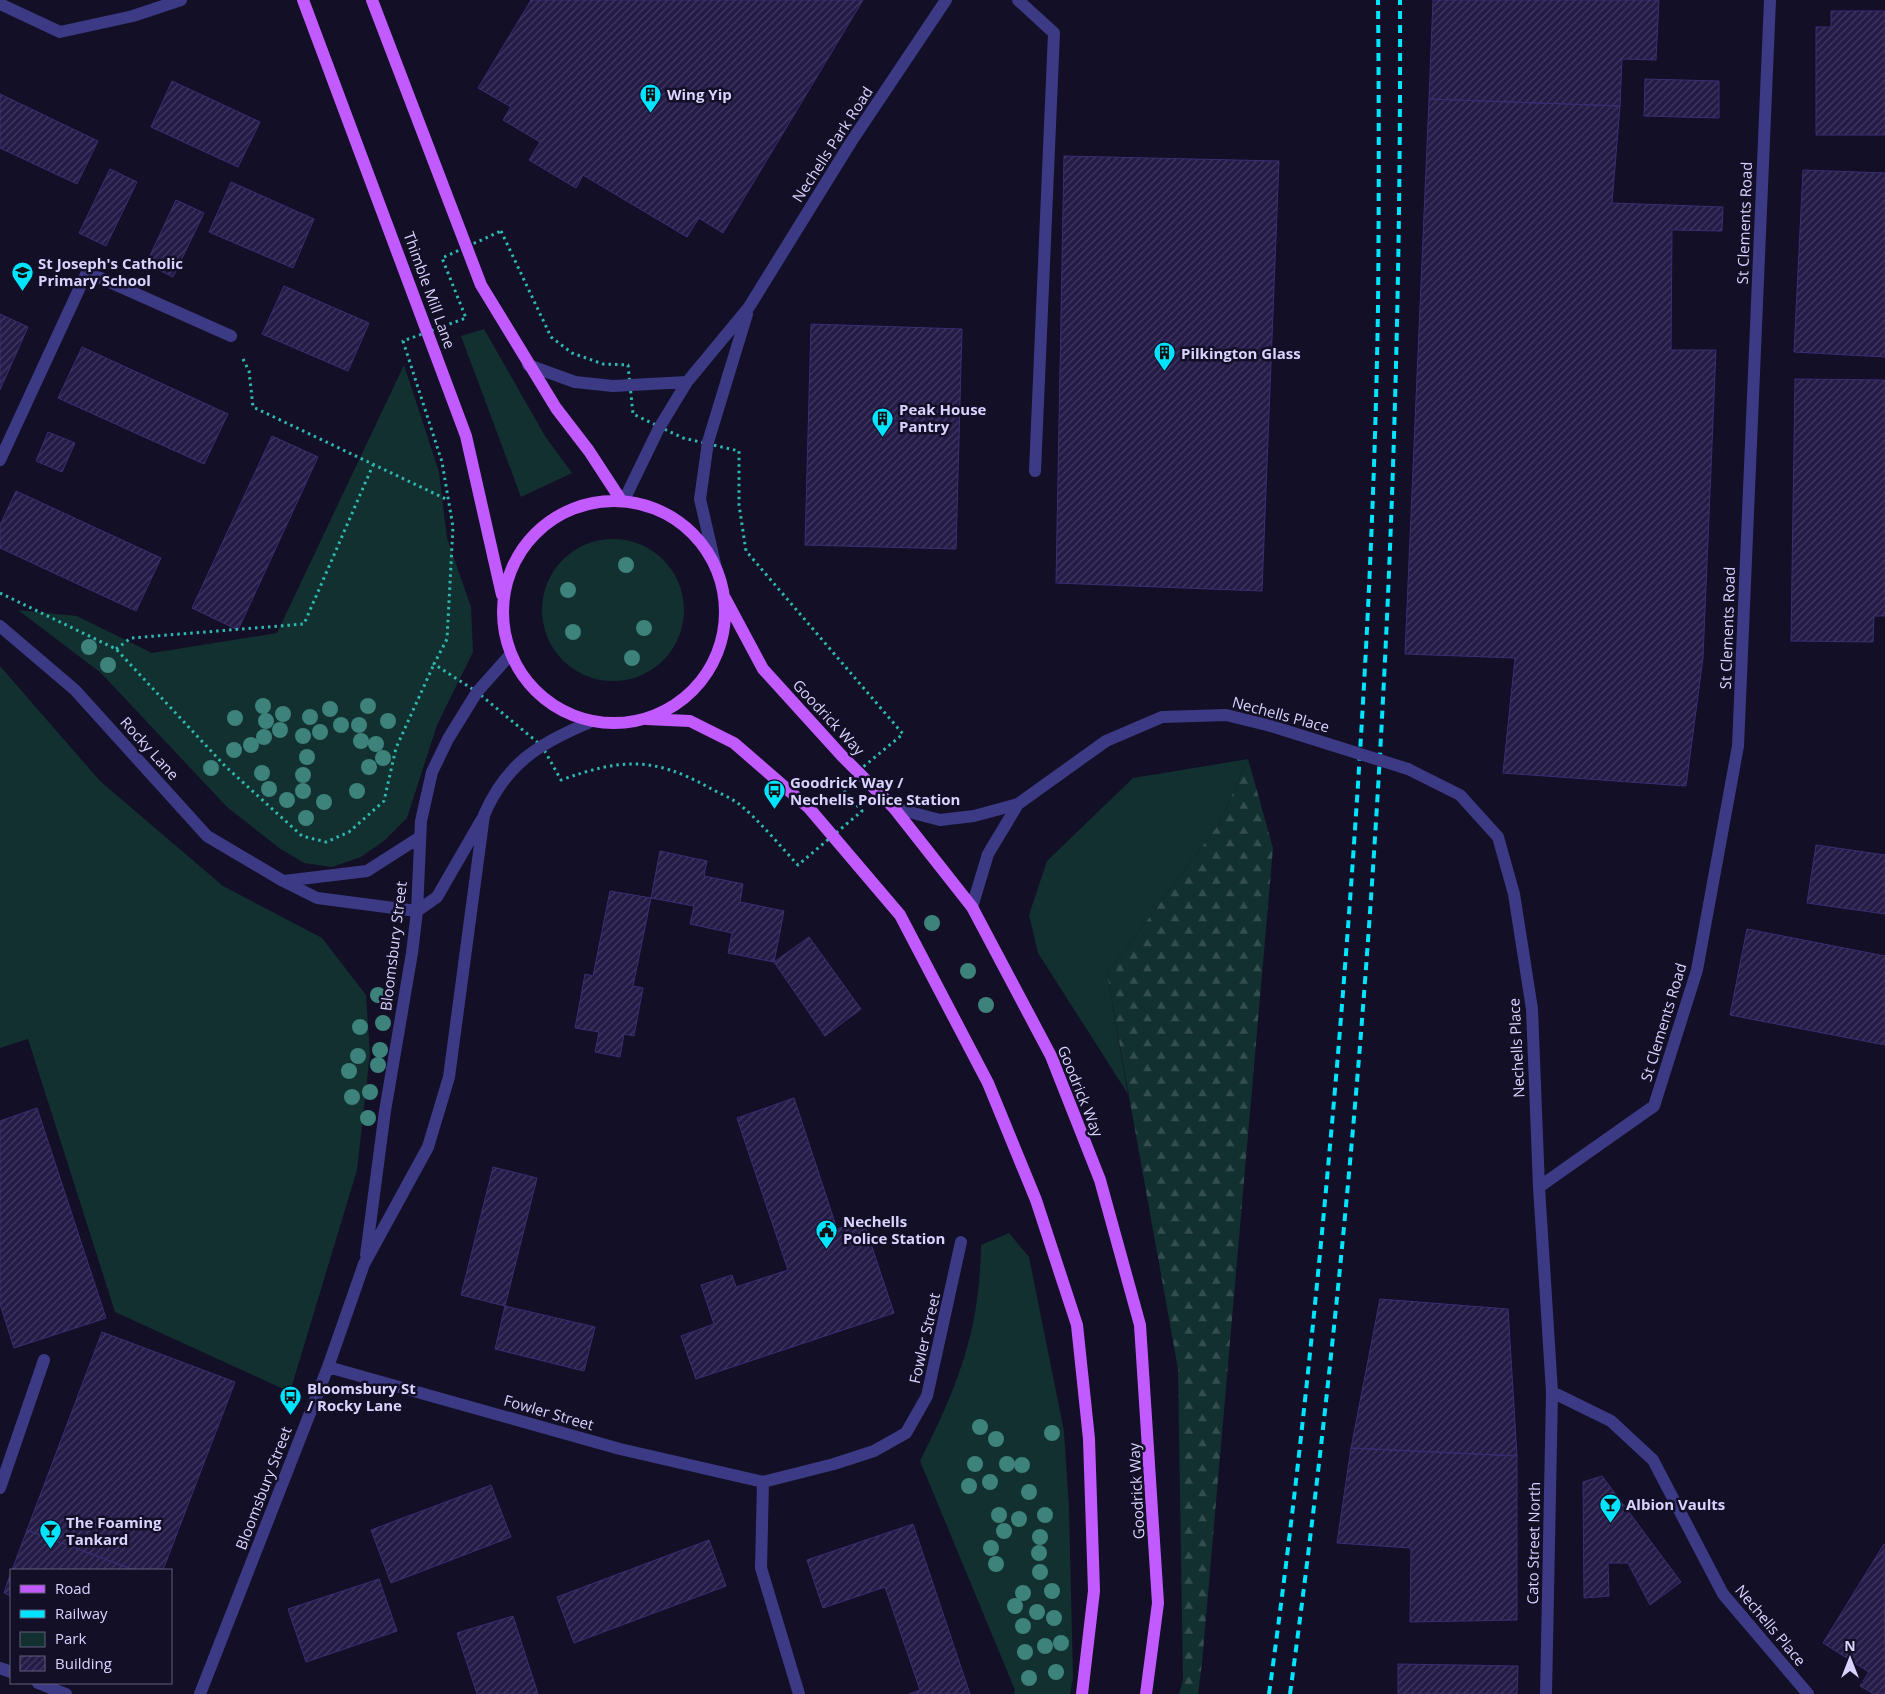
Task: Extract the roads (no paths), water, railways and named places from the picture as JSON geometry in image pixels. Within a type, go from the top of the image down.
[{"type":"main road","name":"Thimble Mill Lane","points":[[303,0],[466,436],[503,598]]},
{"type":"main road","points":[[372,0],[481,285],[528,365],[556,408],[622,498]]},
{"type":"main road","points":[[646,719],[675,706],[698,686],[716,659],[724,629],[725,598],[716,568],[698,540],[673,518],[622,498],[581,505],[552,519],[528,540],[511,567],[503,598],[503,631],[510,655],[533,690],[560,711],[588,723],[646,719],[690,721],[734,742],[809,808],[900,915],[988,1083],[1036,1200],[1077,1325],[1089,1439],[1094,1590],[1082,1694]]},
{"type":"main road","name":"Goodrick Way","points":[[725,598],[763,668],[842,756],[894,808],[972,907],[1051,1056],[1100,1180],[1140,1325],[1158,1603],[1146,1694]]},
{"type":"street","points":[[0,4],[60,32],[132,16],[181,0]]},
{"type":"street","name":"Nechells Park Road","points":[[622,498],[659,428],[687,382],[749,307],[851,142],[946,0]]},
{"type":"street","points":[[1018,0],[1054,32],[1035,471]]},
{"type":"street","name":"St Clements Road","points":[[1539,1187],[1654,1106],[1697,970],[1738,746],[1770,0]]},
{"type":"street","points":[[0,460],[87,272],[230,336]]},
{"type":"street","name":"Nechells Park Road","points":[[716,568],[700,499],[708,442],[749,307]]},
{"type":"street","points":[[528,365],[575,382],[613,386],[687,382]]},
{"type":"street","name":"Rocky Lane","points":[[0,626],[75,690],[207,836],[283,881],[317,898],[417,911]]},
{"type":"street","name":"Bloomsbury Street","points":[[364,1264],[384,1111],[412,952],[417,911],[421,821],[432,772],[448,739],[477,692],[510,655]]},
{"type":"street","name":"Nechells Place","points":[[894,808],[940,820],[974,816],[1018,804],[1106,741],[1162,717],[1226,715],[1270,726],[1408,769],[1460,795],[1498,837],[1514,894],[1532,1009],[1539,1187],[1552,1392],[1611,1421],[1654,1460],[1723,1594],[1808,1694]]},
{"type":"street","name":"Bloomsbury Street","points":[[200,1694],[328,1367],[364,1264],[428,1147],[449,1077],[484,815],[494,791],[523,758],[560,735],[588,723]]},
{"type":"street","name":"Nechells Place","points":[[972,907],[988,854],[1018,804]]},
{"type":"street","points":[[417,911],[436,897],[484,815]]},
{"type":"street","points":[[283,881],[367,871],[420,837]]},
{"type":"street","name":"Fowler Street","points":[[328,1367],[620,1449],[763,1482],[834,1464],[874,1451],[906,1433],[927,1396],[961,1242]]},
{"type":"street","points":[[0,1488],[44,1360]]},
{"type":"street","name":"Cato Street North","points":[[1546,1694],[1552,1392]]},
{"type":"street","points":[[763,1482],[761,1568],[799,1694]]},
{"type":"street","points":[[41,1684],[66,1694]]},
{"type":"railway","points":[[1269,1694],[1299,1459],[1315,1302],[1352,877],[1369,592],[1376,402],[1379,230],[1378,0]]},
{"type":"railway","points":[[1290,1694],[1317,1484],[1340,1273],[1359,1061],[1374,849],[1386,637],[1394,424],[1399,212],[1400,0]]},
{"type":"place","name":"Wing Yip","points":[[651,113]]},
{"type":"place","name":"St Joseph's Catholic Primary School","points":[[22,291]]},
{"type":"place","name":"Pilkington Glass","points":[[1165,372]]},
{"type":"place","name":"Peak House Pantry","points":[[883,437]]},
{"type":"place","name":"Goodrick Way / Nechells Police Station","points":[[774,810]]},
{"type":"place","name":"Nechells Police Station","points":[[827,1249]]},
{"type":"place","name":"Bloomsbury St / Rocky Lane","points":[[291,1416]]},
{"type":"place","name":"Albion Vaults","points":[[1610,1523]]},
{"type":"place","name":"The Foaming Tankard","points":[[50,1550]]}]
